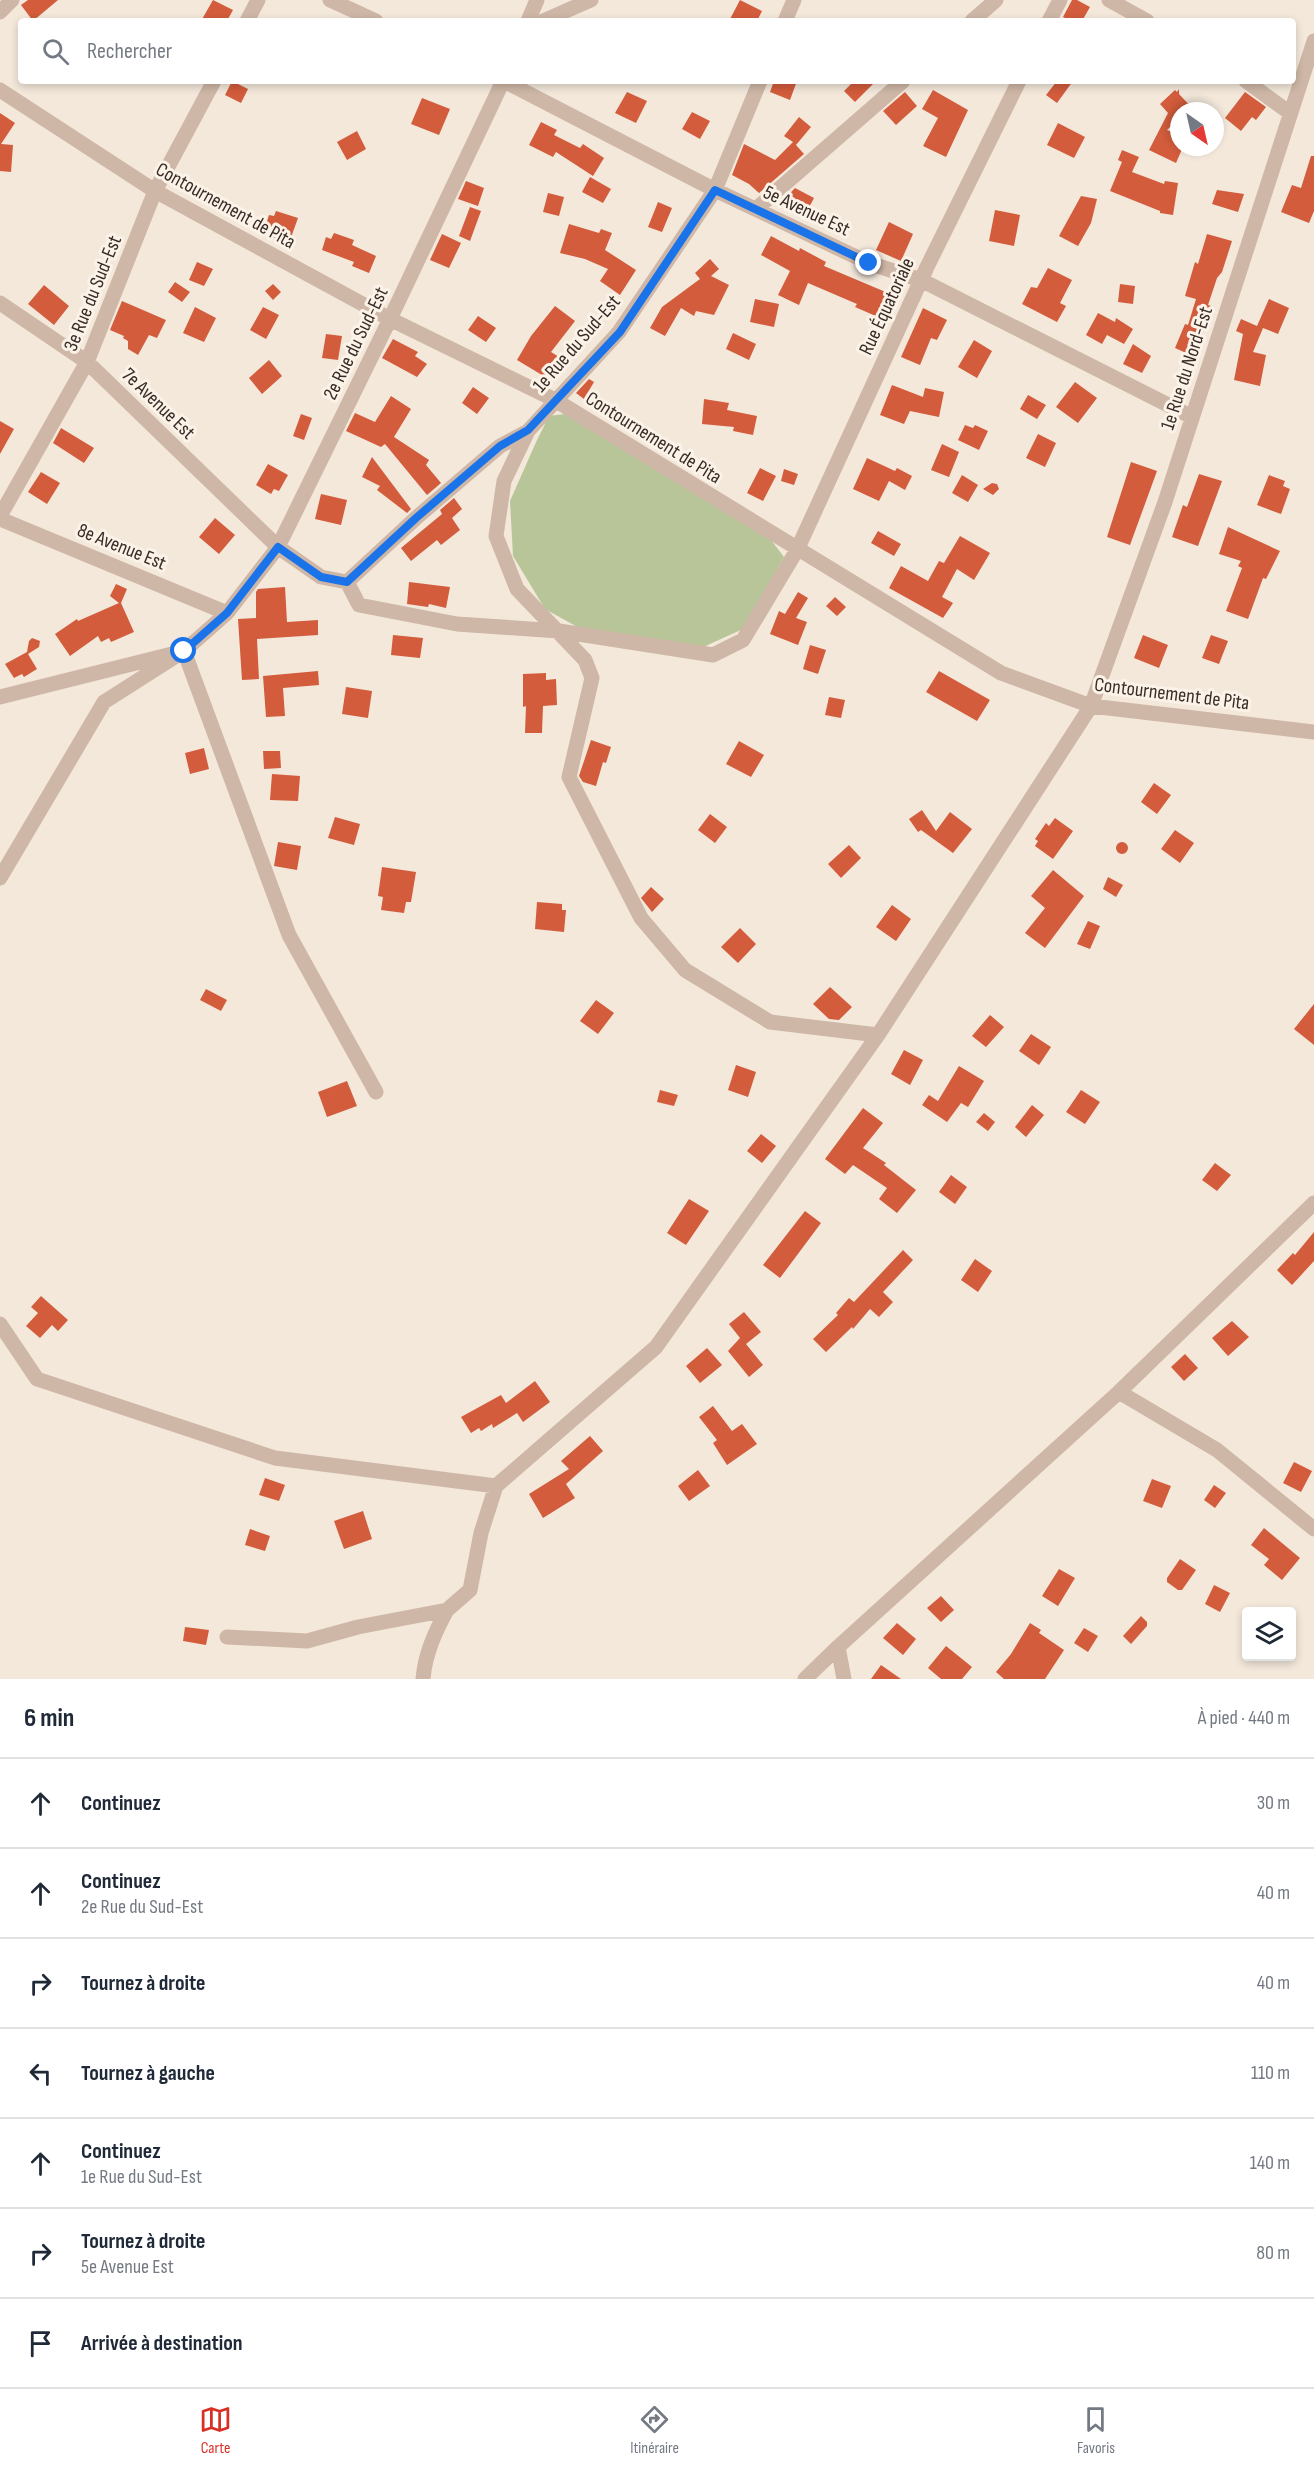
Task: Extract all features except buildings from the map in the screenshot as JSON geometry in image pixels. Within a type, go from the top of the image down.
[{"type":"street","points":[[0,12],[12,0]]},
{"type":"street","points":[[249,18],[258,0]]},
{"type":"street","points":[[330,0],[369,18]]},
{"type":"street","points":[[529,18],[537,0]]},
{"type":"street","points":[[550,18],[591,0]]},
{"type":"street","points":[[786,18],[794,0]]},
{"type":"street","points":[[975,18],[996,0]]},
{"type":"street","points":[[1051,18],[1060,0]]},
{"type":"street","points":[[1109,0],[1142,18]]},
{"type":"street","name":"1e Rue du Nord-Est","points":[[496,1486],[656,1347],[878,1035],[1091,706],[1165,502],[1314,41]]},
{"type":"street","name":"3e Rue du Sud-Est","points":[[0,518],[87,362],[155,191],[212,84]]},
{"type":"street","name":"2e Rue du Sud-Est","points":[[0,878],[104,702],[184,651],[227,613],[278,547],[503,84]]},
{"type":"street","name":"5e Avenue Est","points":[[510,84],[715,190],[869,263],[921,280],[1192,417]]},
{"type":"street","name":"1e Rue du Sud-Est","points":[[759,84],[715,190],[620,332],[528,430],[504,481],[496,536],[517,589],[585,660],[592,678],[569,777],[641,918],[685,970],[770,1023],[878,1035]]},
{"type":"street","points":[[756,209],[900,84]]},
{"type":"street","name":"Rue Équatoriale","points":[[347,582],[359,605],[457,624],[559,631],[713,654],[743,640],[797,550],[921,280],[1018,84]]},
{"type":"street","points":[[1250,84],[1290,113]]},
{"type":"street","name":"Contournement de Pita","points":[[0,90],[155,191],[390,319],[555,400],[1000,673],[1091,706],[1314,732]]},
{"type":"street","name":"7e Avenue Est","points":[[0,303],[87,362],[278,547],[321,577],[347,582]]},
{"type":"street","points":[[347,582],[416,518],[500,446],[528,430]]},
{"type":"street","name":"8e Avenue Est","points":[[0,518],[227,613]]},
{"type":"street","points":[[0,697],[184,651],[289,935],[376,1092]]},
{"type":"street","points":[[806,1679],[838,1647],[1119,1392],[1314,1203]]},
{"type":"street","points":[[0,1323],[37,1379],[275,1458],[496,1486],[481,1533],[470,1590],[447,1610],[433,1636],[424,1666],[423,1679]]},
{"type":"street","points":[[1119,1392],[1217,1450],[1314,1529]]},
{"type":"street","points":[[227,1637],[307,1641],[358,1627],[447,1610]]},
{"type":"street","points":[[838,1647],[844,1679]]},
{"type":"green space","points":[[565,414],[771,540],[784,557],[743,629],[701,648],[581,629],[545,609],[513,556],[510,501],[549,416]]},
{"type":"route","points":[[184,651],[227,613],[278,547],[321,577],[347,582],[416,518],[500,446],[528,430],[620,332],[715,190],[869,263]]}]
